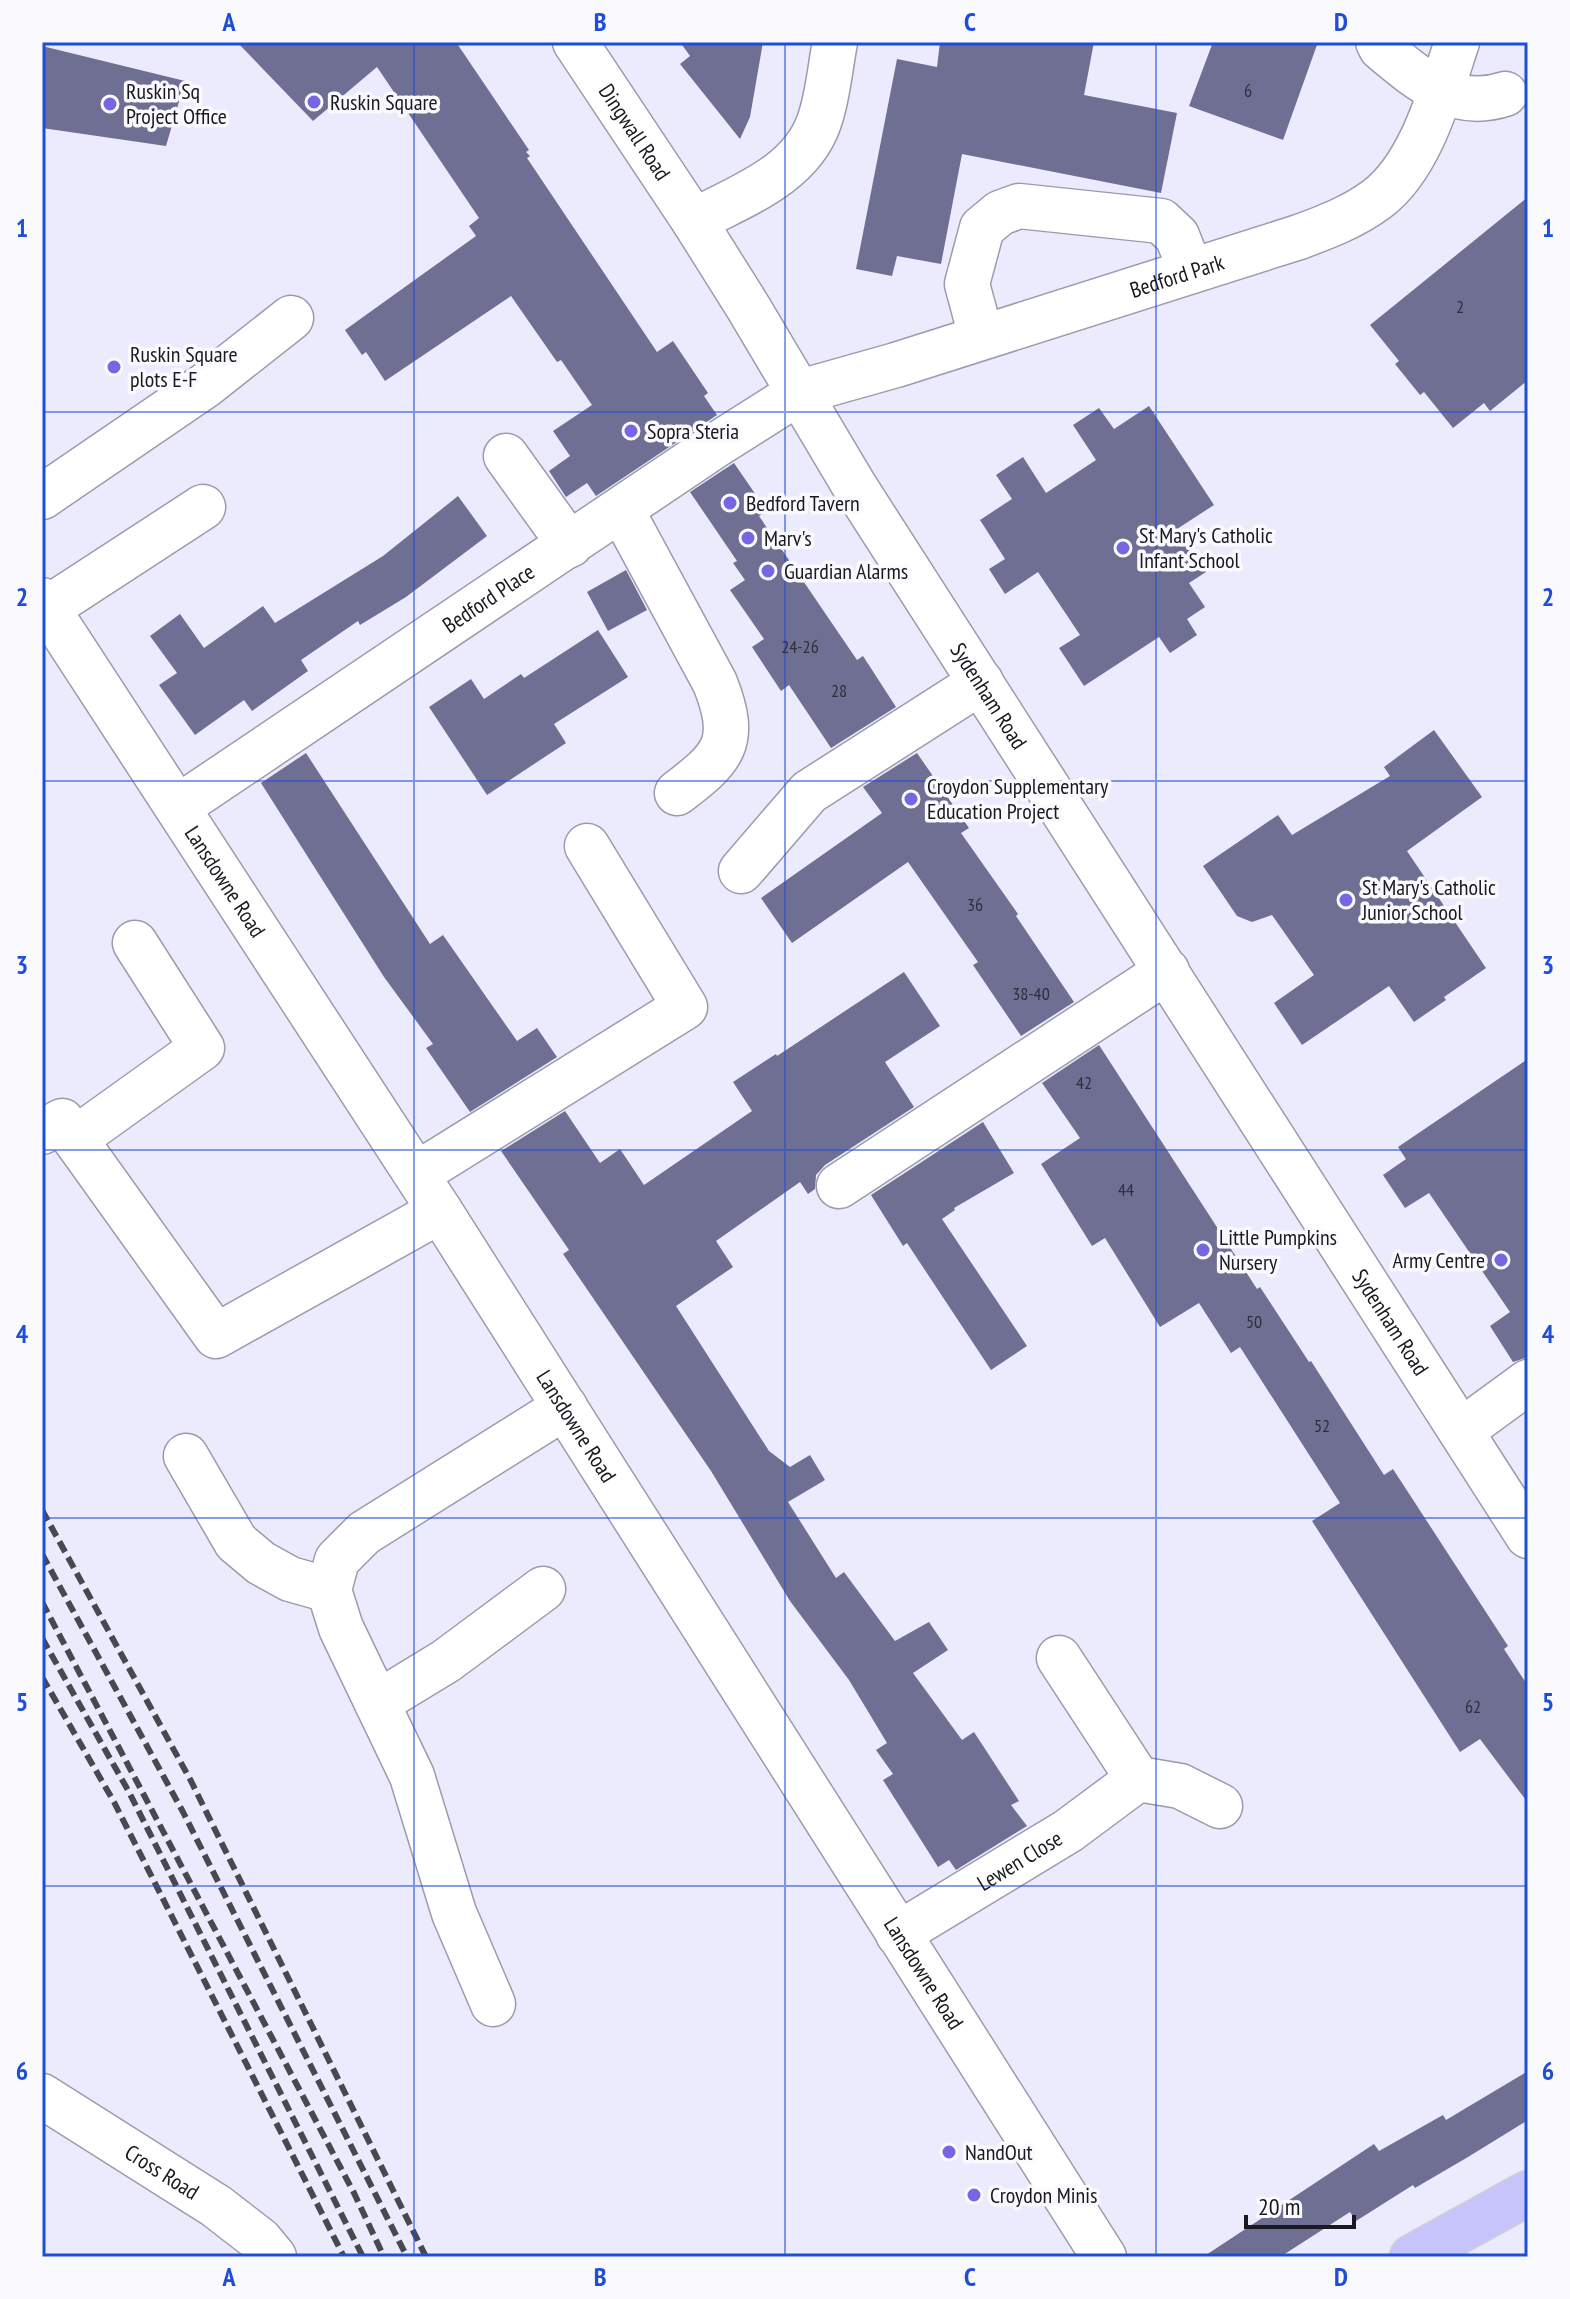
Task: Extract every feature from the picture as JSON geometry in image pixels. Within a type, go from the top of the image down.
[{"type":"main road","points":[[1412,2257],[1528,2193]]},
{"type":"street","name":"Dingwall Road","points":[[575,42],[694,221]]},
{"type":"street","points":[[694,221],[784,172],[802,153],[823,112],[835,42]]},
{"type":"street","points":[[1378,42],[1410,73],[1439,92],[1516,104]]},
{"type":"street","points":[[1456,46],[1496,73],[1516,104]]},
{"type":"street","name":"Bedford Park","points":[[800,392],[883,369],[1331,225],[1379,198],[1408,165],[1422,139],[1456,46]]},
{"type":"street","points":[[981,336],[967,284],[982,228],[1000,213],[1019,206],[1161,221],[1177,236],[1191,271]]},
{"type":"street","name":"Sydenham Road","points":[[694,221],[855,487],[1528,1536]]},
{"type":"street","points":[[42,497],[206,385],[291,318]]},
{"type":"street","name":"Bedford Place","points":[[178,807],[713,447],[800,392]]},
{"type":"street","points":[[506,456],[570,545]]},
{"type":"street","points":[[45,604],[203,507]]},
{"type":"street","points":[[622,511],[724,705],[726,735],[721,753],[677,793]]},
{"type":"street","name":"Lansdowne Road","points":[[45,604],[417,1174],[1104,2257]]},
{"type":"street","points":[[741,871],[809,792],[981,682]]},
{"type":"street","points":[[417,1174],[685,1007],[587,846]]},
{"type":"street","points":[[135,943],[202,1048],[59,1135],[216,1336],[440,1211]]},
{"type":"street","points":[[839,1186],[1167,971]]},
{"type":"street","points":[[1461,1431],[1528,1382]]},
{"type":"street","points":[[493,2004],[454,1913],[412,1776],[341,1628],[329,1590],[337,1560],[364,1533],[565,1407]]},
{"type":"street","points":[[186,1456],[236,1542],[261,1563],[290,1579],[329,1590]]},
{"type":"street","points":[[377,1703],[446,1661],[543,1589]]},
{"type":"street","points":[[1059,1658],[1138,1779],[1180,1786],[1220,1806]]},
{"type":"street","name":"Lewen Close","points":[[898,1934],[1068,1831],[1138,1779]]},
{"type":"street","name":"Cross Road","points":[[46,2107],[95,2129],[216,2206],[260,2240],[274,2257]]},
{"type":"building","points":[[237,42],[456,42],[529,150],[526,152],[530,156],[527,158],[657,352],[673,341],[708,393],[704,396],[717,415],[596,496],[587,483],[566,497],[549,471],[570,456],[553,431],[592,405],[561,360],[557,362],[511,296],[385,381],[366,352],[362,355],[345,330],[476,236],[469,226],[479,218],[377,67],[313,121]]},
{"type":"building","points":[[680,42],[763,42],[750,117],[740,139],[680,64],[690,56]]},
{"type":"building","points":[[940,42],[1094,42],[1084,95],[1177,113],[1161,193],[962,154],[941,264],[897,256],[892,276],[856,269],[897,59],[937,67]]},
{"type":"building","points":[[1213,42],[1318,42],[1283,140],[1189,106]]},
{"type":"building","name":"Ruskin Sq Project Office","points":[[42,46],[185,81],[166,146],[42,128]]},
{"type":"building","points":[[1528,197],[1528,380],[1490,411],[1484,403],[1453,428],[1424,392],[1420,395],[1395,364],[1399,361],[1370,325]]},
{"type":"building","name":"St Mary's Catholic Infant School","points":[[1149,406],[1214,505],[1177,529],[1206,572],[1189,583],[1205,607],[1187,619],[1197,635],[1170,653],[1159,637],[1084,686],[1059,648],[1080,635],[1038,572],[1005,594],[989,569],[1005,559],[980,520],[1012,499],[996,475],[1023,457],[1046,493],[1096,460],[1073,425],[1099,408],[1114,429]]},
{"type":"building","points":[[734,463],[767,511],[759,516],[857,660],[863,656],[896,707],[831,748],[789,685],[781,691],[752,647],[764,639],[730,590],[745,580],[733,563],[737,561],[690,492]]},
{"type":"building","points":[[458,496],[487,536],[406,597],[360,625],[358,621],[301,660],[308,671],[252,711],[244,700],[195,735],[159,685],[177,673],[150,636],[180,614],[204,648],[263,606],[275,623],[383,556]]},
{"type":"building","points":[[626,570],[647,610],[608,631],[587,592]]},
{"type":"building","points":[[598,630],[628,677],[554,724],[566,743],[487,795],[429,707],[471,679],[484,699],[521,674],[524,678]]},
{"type":"building","points":[[1434,730],[1482,797],[1407,851],[1486,968],[1414,1022],[1389,986],[1302,1045],[1274,1003],[1314,975],[1272,915],[1252,922],[1237,916],[1203,866],[1278,815],[1292,835],[1390,776],[1384,767]]},
{"type":"building","points":[[306,753],[430,944],[443,935],[517,1041],[537,1028],[557,1057],[470,1112],[426,1048],[433,1044],[384,977],[261,783]]},
{"type":"building","points":[[917,753],[969,828],[961,833],[1074,1002],[1021,1036],[973,965],[978,962],[908,862],[792,943],[761,898],[882,813],[863,787]]},
{"type":"building","points":[[904,972],[940,1026],[885,1062],[914,1107],[825,1165],[816,1175],[815,1189],[808,1194],[800,1182],[716,1241],[733,1267],[676,1306],[769,1451],[790,1467],[810,1455],[825,1480],[788,1502],[836,1578],[844,1572],[895,1641],[929,1622],[948,1650],[913,1673],[962,1740],[974,1732],[1019,1801],[1011,1805],[1027,1826],[956,1870],[949,1860],[938,1867],[883,1780],[893,1774],[876,1750],[887,1743],[849,1680],[790,1601],[711,1471],[563,1254],[569,1250],[501,1151],[565,1111],[600,1163],[620,1149],[644,1185],[752,1111],[733,1082]]},
{"type":"building","points":[[1099,1045],[1257,1289],[1260,1287],[1311,1361],[1384,1475],[1393,1469],[1508,1646],[1504,1649],[1528,1686],[1528,1803],[1480,1739],[1460,1752],[1312,1521],[1340,1503],[1240,1347],[1231,1353],[1199,1303],[1160,1327],[1105,1238],[1092,1246],[1041,1164],[1080,1138],[1042,1083]]},
{"type":"building","name":"Army Centre","points":[[1528,1059],[1528,1357],[1513,1362],[1490,1326],[1510,1312],[1429,1193],[1405,1208],[1383,1175],[1406,1159],[1398,1147]]},
{"type":"building","points":[[983,1122],[1014,1173],[954,1208],[942,1219],[1027,1346],[991,1370],[907,1243],[903,1246],[871,1195]]},
{"type":"building","points":[[1528,2071],[1528,2120],[1415,2188],[1413,2185],[1356,2221],[1350,2212],[1280,2257],[1203,2257],[1374,2144],[1379,2151],[1443,2115],[1446,2120]]},
{"type":"railway","points":[[42,1510],[191,1781],[426,2257]]},
{"type":"railway","points":[[42,1554],[183,1812],[407,2257]]},
{"type":"railway","points":[[42,1602],[354,2193],[384,2257]]},
{"type":"railway","points":[[42,1638],[129,1792],[363,2257]]},
{"type":"railway","points":[[42,1677],[114,1802],[344,2257]]},
{"type":"place","name":"Ruskin Square","points":[[314,102]]},
{"type":"place","name":"Ruskin Sq Project Office","points":[[110,104]]},
{"type":"place","name":"Ruskin Square plots E-F","points":[[114,367]]},
{"type":"place","name":"Sopra Steria","points":[[631,431]]},
{"type":"place","name":"Bedford Tavern","points":[[730,503]]},
{"type":"place","name":"Marv's","points":[[748,538]]},
{"type":"place","name":"St Mary's Catholic Infant School","points":[[1123,548]]},
{"type":"place","name":"Guardian Alarms","points":[[768,571]]},
{"type":"place","name":"Croydon Supplementary Education Project","points":[[911,799]]},
{"type":"place","name":"St Mary's Catholic Junior School","points":[[1346,900]]},
{"type":"place","name":"Little Pumpkins Nursery","points":[[1203,1250]]},
{"type":"place","name":"Army Centre","points":[[1501,1260]]},
{"type":"place","name":"NandOut","points":[[949,2152]]},
{"type":"place","name":"Croydon Minis","points":[[974,2195]]}]
